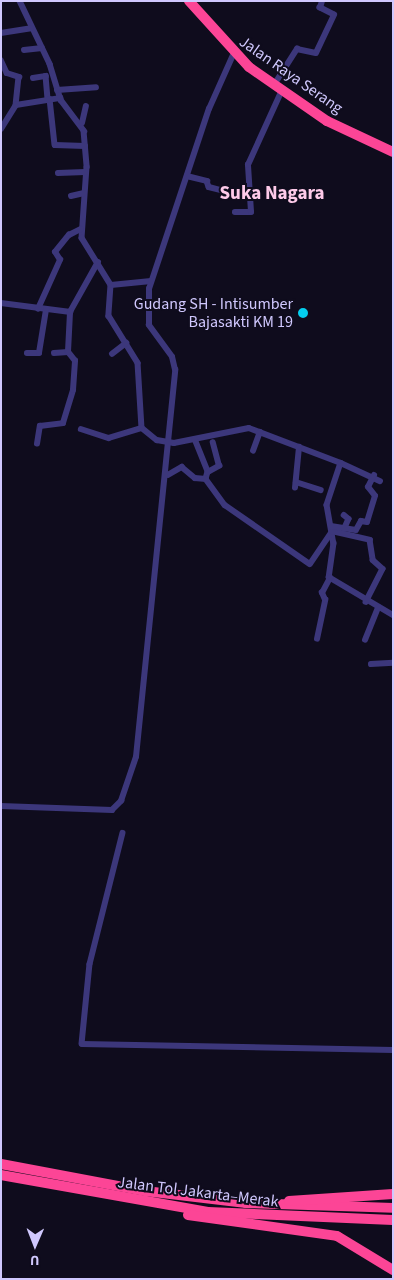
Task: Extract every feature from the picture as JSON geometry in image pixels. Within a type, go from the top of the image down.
[{"type":"highway","name":"Jalan Raya Serang","points":[[189,1],[234,54],[278,88],[327,121],[393,152]]},
{"type":"highway","name":"Jalan Tol Jakarta–Merak","points":[[1,1164],[144,1191],[246,1203],[393,1208]]},
{"type":"highway","name":"Jalan Tol Jakarta–Merak","points":[[1,1175],[142,1203],[266,1217],[393,1220]]},
{"type":"highway","points":[[246,1203],[393,1194]]},
{"type":"highway","points":[[142,1203],[208,1220],[337,1236],[393,1270]]},
{"type":"street","points":[[20,1],[42,48],[60,98],[82,123]]},
{"type":"street","points":[[235,212],[251,212],[248,164],[278,88],[297,49],[316,53],[334,16],[320,8],[322,1]]},
{"type":"street","points":[[1,33],[31,28]]},
{"type":"street","points":[[24,50],[42,48]]},
{"type":"street","points":[[1,806],[97,812],[112,810],[121,801],[140,742],[150,594],[168,475],[175,366],[149,325],[151,280],[209,109],[234,54]]},
{"type":"street","points":[[1,60],[7,73],[19,78],[16,105],[1,129]]},
{"type":"street","points":[[33,78],[46,76],[55,145],[85,146]]},
{"type":"street","points":[[57,90],[96,87]]},
{"type":"street","points":[[16,105],[60,98]]},
{"type":"street","points":[[86,106],[82,123],[85,146],[84,193],[80,229],[86,250],[98,262],[111,285],[108,315],[139,366],[142,428]]},
{"type":"street","points":[[58,173],[84,172]]},
{"type":"street","points":[[187,176],[207,180],[209,187],[220,190]]},
{"type":"street","points":[[71,196],[84,193]]},
{"type":"street","points":[[38,309],[60,260],[55,252],[69,235],[80,229]]},
{"type":"street","points":[[38,444],[40,426],[60,425],[68,408],[75,361],[68,352],[70,312],[98,262]]},
{"type":"street","points":[[111,285],[151,280]]},
{"type":"street","points":[[1,303],[70,312]]},
{"type":"street","points":[[27,353],[39,353],[46,310]]},
{"type":"street","points":[[112,354],[126,343]]},
{"type":"street","points":[[54,353],[68,352]]},
{"type":"street","points":[[81,429],[109,438],[142,428],[171,443],[238,428],[260,432],[374,475],[380,481]]},
{"type":"street","points":[[253,451],[260,432]]},
{"type":"street","points":[[195,439],[208,472]]},
{"type":"street","points":[[212,443],[218,463]]},
{"type":"street","points":[[299,447],[295,485],[321,490]]},
{"type":"street","points":[[206,479],[208,472],[218,463],[226,462]]},
{"type":"street","points":[[317,639],[325,600],[322,593],[330,578],[331,529],[327,505],[341,463]]},
{"type":"street","points":[[168,475],[182,467],[195,478],[206,479],[238,516],[310,564],[331,529]]},
{"type":"street","points":[[331,529],[344,528],[356,530],[361,521],[368,521],[375,496],[368,487],[374,475]]},
{"type":"street","points":[[344,515],[349,519],[344,528]]},
{"type":"street","points":[[331,529],[366,538],[372,544],[373,560],[383,569],[366,602]]},
{"type":"street","points":[[330,578],[366,602],[393,615]]},
{"type":"street","points":[[364,640],[378,608]]},
{"type":"street","points":[[371,664],[393,664]]},
{"type":"street","points":[[123,833],[90,964],[82,1044],[393,1050]]},
{"type":"place","name":"Gudang SH - Intisumber Bajasakti KM 19","points":[[303,313]]},
{"type":"district","name":"Suka Nagara","points":[[272,194]]}]
